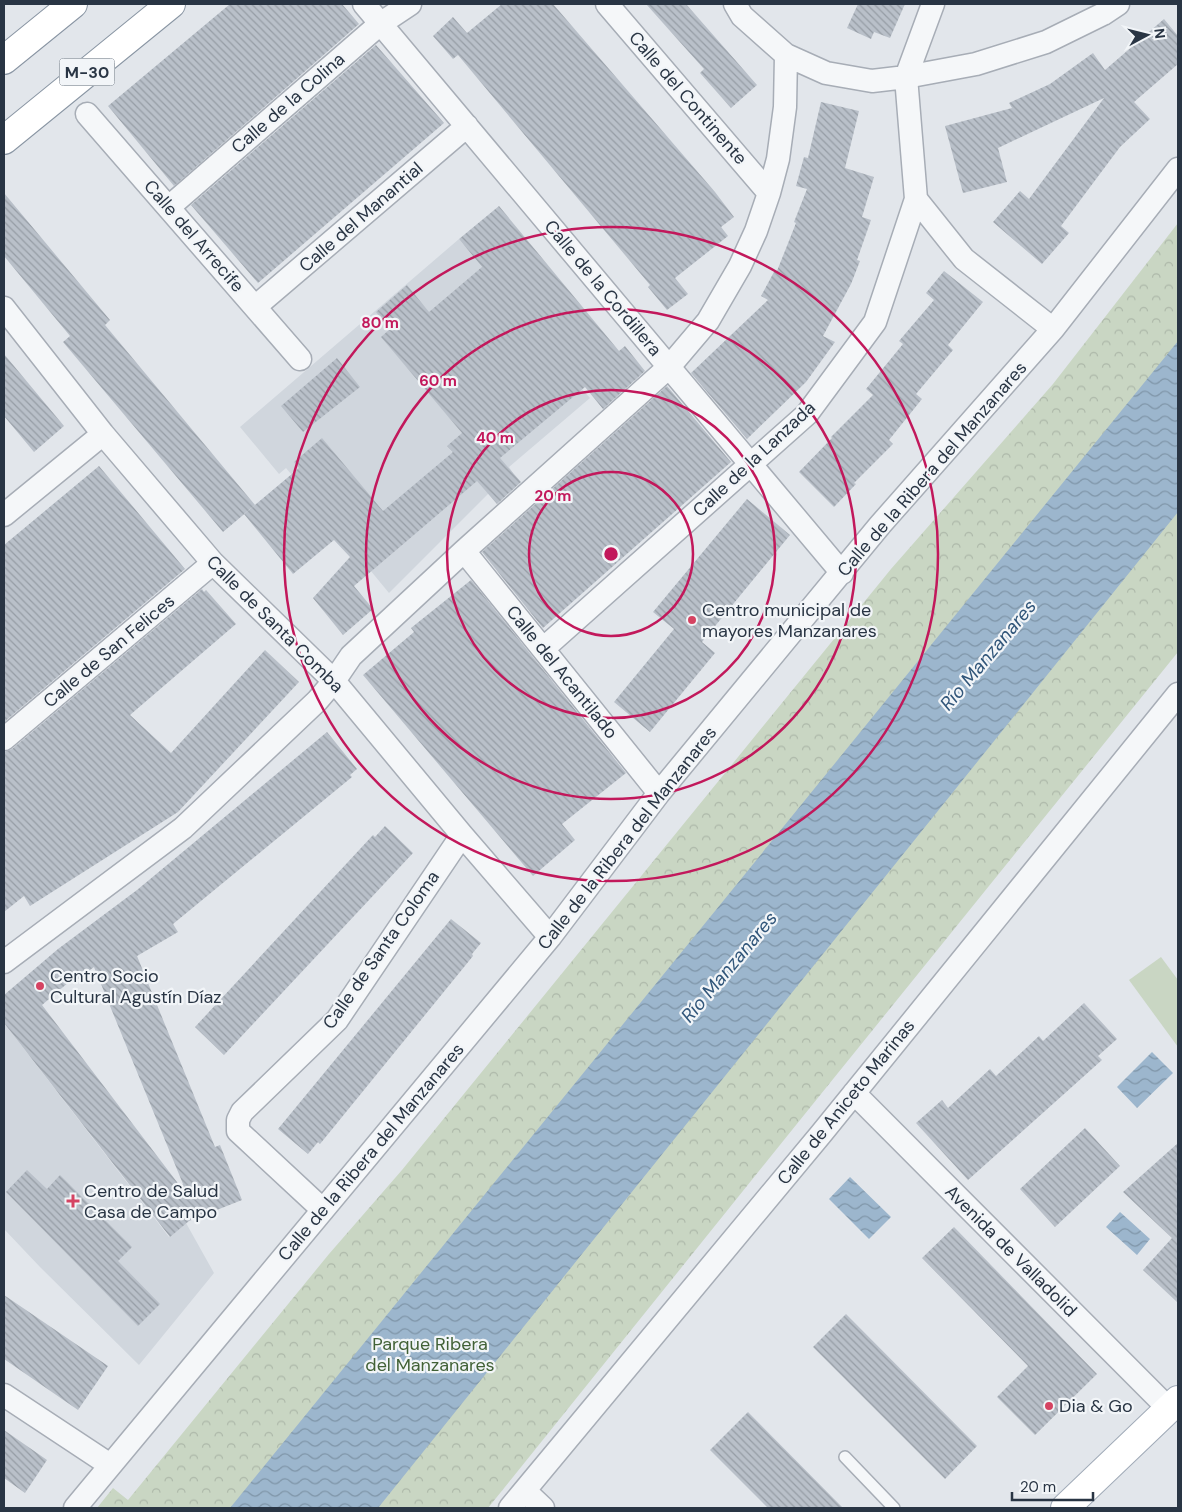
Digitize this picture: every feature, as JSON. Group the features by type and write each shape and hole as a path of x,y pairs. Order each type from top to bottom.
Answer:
{"main road":[{"path":"4,60 74,4"},
{"name":"M-30","path":"4,140 171,4"},
{"name":"Avenida de Valladolid","path":"1065,1508 1174,1404"}],"street":[{"name":"Calle de la Cordillera","path":"364,4 842,573"},
{"name":"Calle de la Colina","path":"169,207 380,24 410,4"},
{"name":"Calle del Continente","path":"606,4 769,193"},
{"path":"735,4 742,16 786,55 826,73 872,80 906,78 976,64 1046,42 1103,14 1118,4"},
{"name":"Calle de la Lanzada","path":"543,649 808,414 875,322 916,199 906,78 933,4"},
{"path":"4,962 183,828 317,701 334,681 351,656 464,551 669,367 708,320 740,266 756,231 778,158 785,107 786,55"},
{"name":"Calle del Arrecife","path":"87,114 300,359"},
{"name":"Calle del Manantial","path":"255,307 467,126"},
{"name":"Calle de la Ribera del Manzanares","path":"75,1508 550,937 659,793 880,526 1053,330 1178,169"},
{"path":"916,199 964,259 1053,330"},
{"name":"Calle de Santa Comba","path":"4,308 103,434 214,563 334,681 550,937"},
{"path":"4,515 103,434"},
{"name":"Calle del Acantilado","path":"464,551 659,793"},
{"name":"Calle de San Felices","path":"4,739 214,563"},
{"name":"Calle de Aniceto Marinas","path":"510,1508 854,1093 1178,694"},
{"name":"Calle de Santa Coloma","path":"324,1210 238,1131 238,1120 242,1112 337,1020 462,835"},
{"name":"Avenida de Valladolid","path":"854,1093 1174,1404"},
{"path":"4,1395 110,1465"},
{"path":"524,1491 543,1508"}],"lane":[{"path":"845,1457 894,1508"}],"shaded area":[{"path":"459,239 590,398 509,467 513,473 488,494 389,593 286,468 279,474 240,427"},
{"name":"Centro de Salud Casa de Campo","path":"4,1023 169,1237 186,1223 214,1273 139,1365 4,1229"}],"green space":[{"name":"Parque Ribera del Manzanares","path":"1178,223 1178,652 488,1508 97,1508 113,1488 128,1500 329,1254 402,1170 891,569 1053,384"},
{"path":"1161,957 1178,980 1178,1047 1129,980"}],"water":[{"name":"Río Manzanares","path":"1178,341 1178,512 378,1508 230,1508"},
{"path":"1152,1052 1173,1073 1137,1108 1117,1087"},
{"path":"850,1177 891,1217 869,1239 829,1199"},
{"path":"1120,1212 1150,1239 1137,1255 1106,1227"}],"building":[{"path":"230,4 342,4 359,24 174,186 108,106"},
{"path":"502,4 553,4 715,192 734,217 721,227 728,236 675,278 688,294 667,310 648,287 650,285 458,55 453,59 433,36 453,17 467,33"},
{"path":"646,4 686,4 757,85 731,108 700,73 704,69"},
{"path":"858,4 905,4 890,38 874,32 871,39 847,28"},
{"path":"1164,19 1178,36 1178,64 1134,102 1150,119 1120,147 1061,226 1069,233 1042,264 993,222 1020,191 1029,199 1104,98 998,148 1007,182 963,193 945,126 1012,108 1009,103 1050,84 1093,53 1105,70"},
{"path":"376,45 444,123 258,283 191,205"},
{"path":"821,102 859,111 845,168 874,177 862,217 871,220 857,260 860,261 851,284 823,336 835,342 806,382 747,439 691,373 768,300 761,296 775,270 777,271 807,189 796,186 804,157 808,158"},
{"path":"4,193 110,320 105,325 255,505 223,532 63,342 70,336 4,256"},
{"path":"499,206 619,351 625,346 645,371 603,409 585,387 500,458 521,482 497,504 477,481 354,586 373,609 343,635 313,598 350,557 334,540 293,574 244,514 299,468 294,462 322,438 383,511 453,452 447,446 462,433 381,337 390,329 376,312 407,285 429,312 482,267 459,239"},
{"path":"944,271 983,302 948,345 953,350 916,394 922,399 889,440 893,444 854,483 856,484 834,507 799,472 873,395 866,389 903,344 899,341 934,300 926,293"},
{"path":"4,354 64,426 34,452 4,416"},
{"path":"337,358 360,387 303,432 281,406"},
{"path":"667,386 731,462 543,628 482,552"},
{"path":"99,466 185,569 4,722 4,545"},
{"name":"Centro municipal de mayores Manzanares","path":"747,499 790,535 702,642 715,653 650,732 614,702 674,629 653,612"},
{"path":"471,580 626,773 562,824 575,840 533,876 363,675 414,632 411,628"},
{"path":"202,589 204,592 206,590 236,624 130,715 171,753 265,650 299,682 178,812 30,906 24,896 4,912 4,752 12,749"},
{"path":"327,732 357,769 350,775 352,777 173,924 178,932 137,956 215,1147 220,1145 242,1200 189,1221 170,1237 4,1023 4,995 58,949 137,890","holes":["94,967 183,1184 180,1186 42,1005 76,976 78,979"]},
{"path":"385,826 413,853 224,1055 195,1027 373,835 375,837"},
{"path":"451,919 481,943 472,954 473,956 320,1144 318,1142 308,1154 278,1129"},
{"path":"1084,1003 1117,1039 1098,1056 1102,1060 968,1180 916,1123 942,1100 948,1108 990,1069 996,1076 1039,1036 1043,1041"},
{"path":"1085,1128 1120,1166 1055,1227 1020,1189"},
{"path":"1178,1143 1178,1303 1143,1270 1172,1238 1123,1192"},
{"path":"27,1170 47,1189 60,1175 132,1247 118,1261 160,1304 138,1326 6,1192"},
{"path":"954,1227 1097,1374 1035,1435 997,1397 1028,1366 922,1258"},
{"path":"4,1295 108,1366 78,1410 4,1359"},
{"path":"846,1314 977,1446 945,1479 813,1347"},
{"path":"748,1412 843,1508 768,1508 710,1450"},
{"path":"4,1430 47,1460 25,1493 4,1478"}],"place":[{"name":"Centro municipal de mayores Manzanares","path":"692,620"},
{"name":"Centro Socio Cultural Agustín Díaz","path":"40,986"},
{"name":"Centro de Salud Casa de Campo","path":"73,1201"},
{"name":"Dia & Go","path":"1049,1406"}]}
